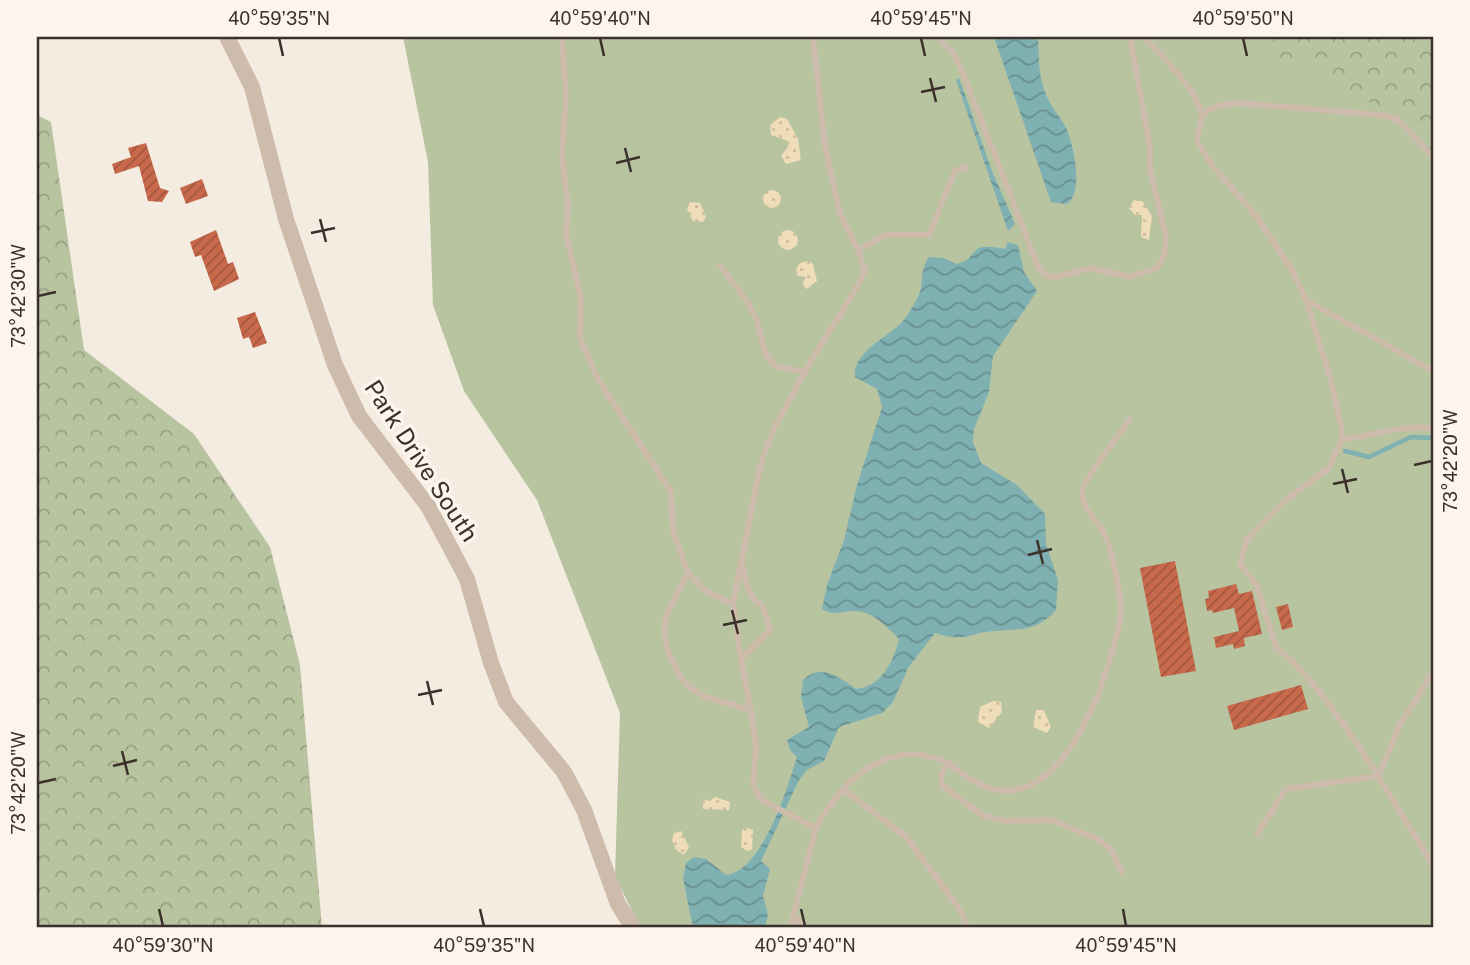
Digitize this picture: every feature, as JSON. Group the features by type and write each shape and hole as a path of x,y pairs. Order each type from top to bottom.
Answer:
{"street":[{"name":"Park Drive South","path":"227,37 253,87 286,219 335,365 359,416 428,506 448,542 467,579 491,663 506,702 564,772 584,810 618,904 633,928"}],"lane":[{"path":"562,37 566,97 562,156 568,206 566,234 581,298 580,337 596,376 671,492 673,531 688,572 703,589 733,604"},
{"path":"813,37 825,146 840,214 865,271 852,299 820,342 773,430 760,467 733,604 756,746 753,785 761,800 776,810 816,828"},
{"path":"937,37 954,54 961,68 1040,269 1047,276 1057,277 1090,268 1122,277 1157,268 1164,256 1166,237 1150,169 1150,147 1130,37"},
{"path":"1143,37 1179,74 1202,114"},
{"path":"1433,156 1397,119 1381,115 1237,103 1217,106 1202,114 1196,131 1202,150 1257,217 1292,270 1306,300 1331,380 1342,439 1329,468 1288,498 1247,539 1240,564 1256,584 1277,650 1290,655 1305,672 1378,776 1433,865"},
{"path":"858,250 887,234 929,235 956,171 966,167"},
{"path":"720,266 747,301 757,321 766,355 775,366 805,372"},
{"path":"1306,300 1433,371"},
{"path":"790,928 816,828 826,808 873,765 895,754 921,754 948,763 985,786 1007,790 1035,781 1056,765 1075,744 1103,681 1121,606 1108,544 1086,507 1082,490 1087,475 1106,456 1130,419"},
{"path":"1342,439 1380,435 1415,427 1433,429"},
{"path":"741,559 747,589 753,600 763,606 770,630 741,659"},
{"path":"688,572 664,619 667,648 680,674 691,688 704,696 751,711"},
{"path":"1378,776 1401,723 1433,672"},
{"path":"948,763 941,775 942,785 974,811 1005,821 1053,820 1071,827 1104,843 1122,873"},
{"path":"1258,834 1286,789 1378,776"},
{"path":"844,790 906,837 958,908 968,928"},
{"path":"795,916 802,928"}],"green space":[{"path":"403,37 1433,37 1433,928 640,928 615,876 620,713 537,500 464,391 433,305 428,162"},
{"path":"1272,37 1433,37 1433,153 1427,150 1420,134 1412,126 1334,80 1312,60 1292,71 1279,58"},
{"path":"37,115 51,122 84,350 194,434 270,547 300,665 322,928 37,928"}],"sand":[{"path":"780,117 787,119 798,139 801,160 786,164 781,156 788,147 788,141 771,135 770,125"},
{"path":"768,190 776,190 781,199 779,206 768,208 763,203 763,195"},
{"path":"1134,200 1142,201 1152,216 1149,240 1141,237 1142,215 1135,215 1129,208"},
{"path":"690,202 700,203 706,217 703,222 693,221 687,209"},
{"path":"788,230 795,233 798,240 795,247 788,250 781,247 778,240 781,233"},
{"path":"808,261 813,264 817,281 807,289 802,284 806,277 798,276 796,269 800,263"},
{"path":"993,701 1001,702 1002,712 989,728 978,722 980,707"},
{"path":"1036,710 1044,710 1051,727 1047,733 1033,727"},
{"path":"715,797 730,802 729,810 703,809 703,799 710,801"},
{"path":"742,830 753,830 752,849 747,851 741,847"},
{"path":"681,831 689,847 684,855 676,850 672,840 674,833"}],"water":[{"path":"994,37 1038,37 1044,90 1067,130 1075,158 1075,189 1067,204 1051,202"},
{"path":"959,78 992,171 1015,224 1008,231 956,80"},
{"path":"1007,242 1018,245 1024,272 1037,291 993,356 989,392 974,429 973,442 981,463 1017,485 1045,514 1046,544 1058,580 1056,610 1043,622 1028,628 961,637 935,633 908,668 893,702 882,713 839,727 824,761 807,770 799,780 761,861 770,869 763,896 768,914 765,928 693,928 683,878 686,863 694,857 706,859 726,875 739,870 762,844 780,807 797,757 790,750 787,740 809,727 801,697 803,680 823,672 837,676 856,689 865,687 885,672 897,647 899,639 869,614 856,611 831,613 822,609 882,407 877,389 855,377 859,360 908,314 920,292 923,268 929,257 943,258 957,264 965,261 979,248 1006,249"}],"building":[{"path":"146,143 160,188 169,191 162,202 148,201 139,166 115,174 112,164 131,157 128,148"},
{"path":"202,179 208,196 186,204 180,188"},
{"path":"216,230 228,264 233,262 239,279 214,291 201,255 195,257 190,242"},
{"path":"255,312 267,343 253,348 249,337 243,339 237,318"},
{"path":"1175,561 1196,671 1161,677 1140,568"},
{"path":"1236,584 1239,594 1252,591 1262,634 1244,638 1245,646 1234,649 1233,644 1216,648 1214,637 1239,631 1234,608 1213,613 1212,610 1207,611 1205,599 1209,598 1208,591"},
{"path":"1288,604 1293,627 1282,630 1276,607"},
{"path":"1301,685 1308,709 1234,730 1227,706"}],"waterway":[{"path":"1345,451 1369,457 1411,437 1433,438"}]}
